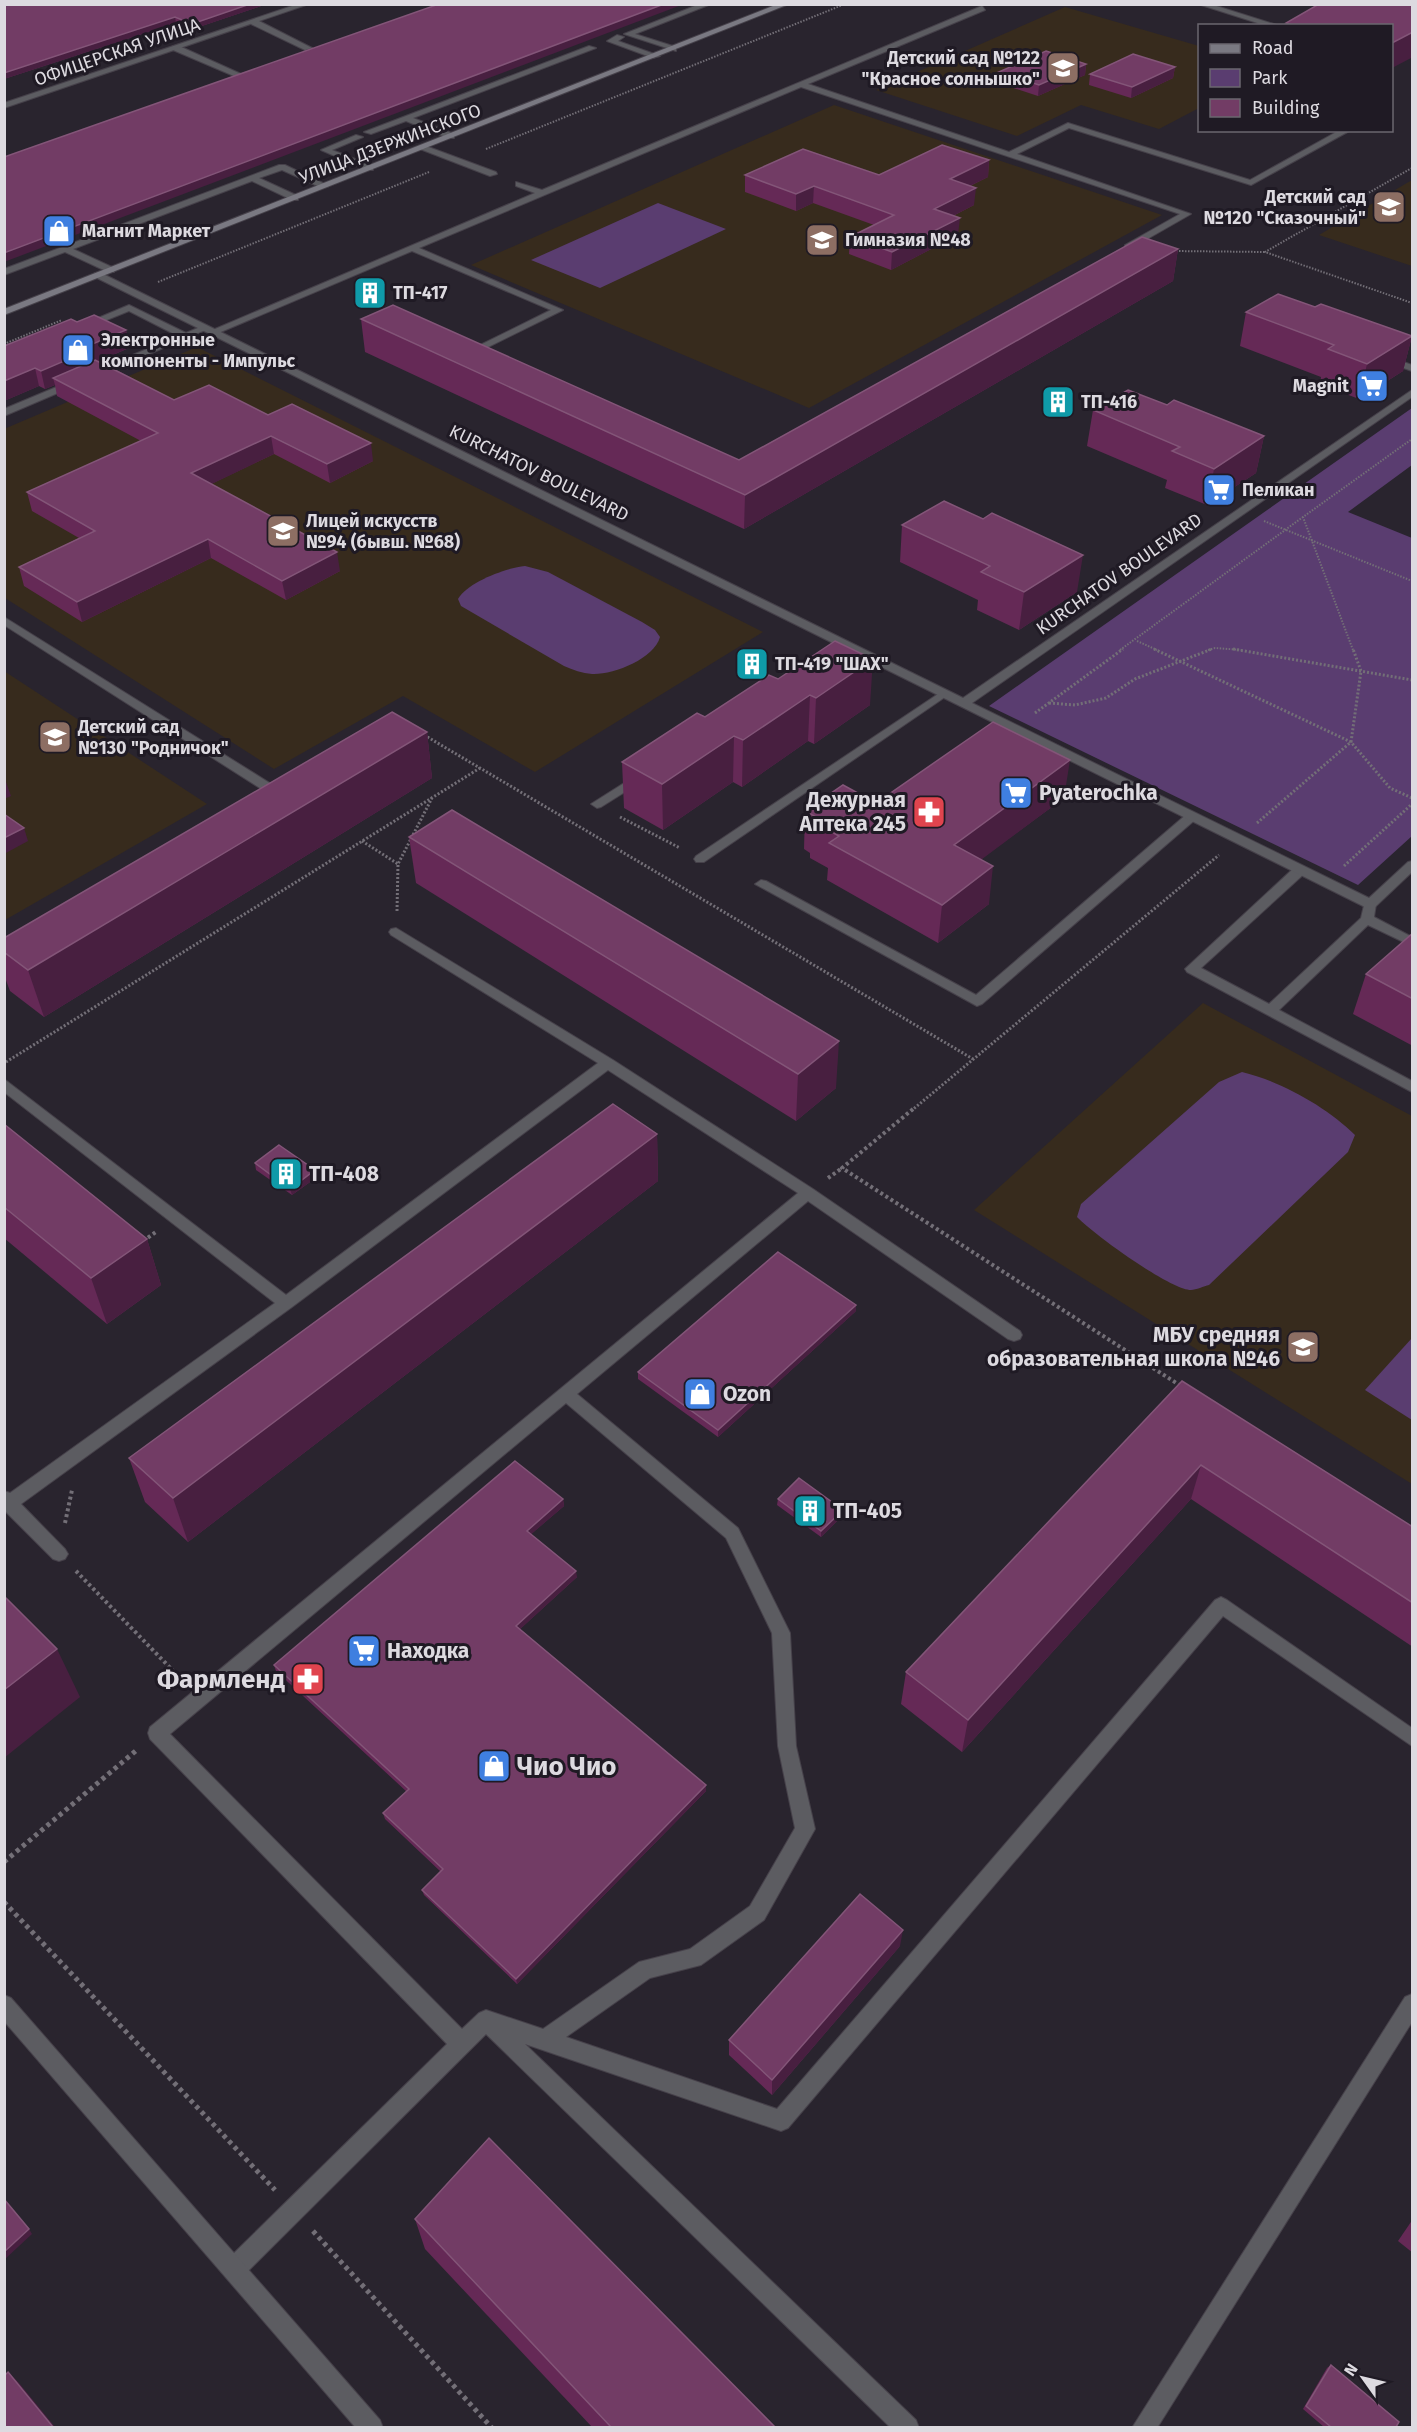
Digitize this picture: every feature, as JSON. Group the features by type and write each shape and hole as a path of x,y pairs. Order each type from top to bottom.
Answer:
{"main road":[{"name":"УЛИЦА ДЗЕРЖИНСКОГО","path":"4,312 786,4"}],"street":[{"name":"ОФИЦЕРСКАЯ УЛИЦА","path":"4,106 306,4"},
{"path":"673,49 628,34 708,4"},
{"path":"4,413 185,336 209,330 411,248 982,8 971,4"},
{"path":"1201,4 1270,24"},
{"path":"254,22 308,48"},
{"path":"620,37 608,42 656,56"},
{"path":"177,48 237,74"},
{"path":"368,132 592,48"},
{"path":"800,84 1187,214 1122,251"},
{"path":"406,118 451,136"},
{"path":"1009,155 1068,125 1251,183 1343,132"},
{"path":"359,136 325,150 370,168"},
{"path":"423,147 493,174"},
{"path":"4,272 282,167 325,186"},
{"path":"252,178 295,198"},
{"path":"519,184 542,193"},
{"path":"411,248 558,310 469,353 479,357"},
{"path":"66,249 111,270"},
{"name":"KURCHATOV BOULEVARD","path":"98,275 840,648 944,693 964,703 994,724 1014,728 1370,904"},
{"path":"73,331 129,308 185,336"},
{"path":"1381,357 1413,368"},
{"name":"KURCHATOV BOULEVARD","path":"964,703 1413,393"},
{"path":"4,620 272,790 251,802"},
{"path":"700,859 944,693"},
{"path":"597,804 647,772"},
{"path":"761,884 977,1000 1191,816"},
{"path":"1271,1010 1367,919 1370,904 1413,865"},
{"path":"1300,870 1192,969 1413,1087"},
{"path":"1367,919 1413,942"},
{"path":"396,932 608,1064 808,1193 1014,1335"},
{"path":"59,1554 7,1501 286,1303 608,1064"},
{"path":"4,1084 286,1303"},
{"path":"462,2044 157,1733 808,1193"},
{"path":"545,2040 646,1969 694,1958 757,1913 805,1829 787,1746 781,1633 732,1533 565,1393"},
{"path":"486,2020 781,2121 1221,1605 1413,1738"},
{"path":"1143,2427 1413,2004"},
{"path":"4,2005 372,2427"},
{"path":"234,2269 486,2020"},
{"path":"486,2020 908,2427"}],"path":[{"path":"132,292 845,4"},
{"path":"1265,252 1413,168"},
{"path":"1169,251 1265,252 1413,303"},
{"path":"4,344 68,318"},
{"path":"1014,728 1413,439"},
{"path":"1241,512 1413,581"},
{"path":"1182,1387 842,1168 1238,839 1351,742 1361,671 1303,517"},
{"path":"1136,641 1351,742 1390,788 1413,798"},
{"path":"1049,703 1075,705 1107,698 1135,680 1215,648 1233,649 1413,680"},
{"path":"418,732 973,1059"},
{"path":"4,1063 480,768"},
{"path":"396,932 399,864 433,798"},
{"path":"597,804 700,859"},
{"path":"1326,882 1413,804"},
{"path":"362,841 399,864"},
{"path":"141,1242 177,1218"},
{"path":"79,1452 59,1554 199,1698"},
{"path":"4,1862 157,1733"},
{"path":"4,1902 294,2211 492,2427"}],"shaded area":[{"name":"Детский сад №122 \"Красное солнышко\"","path":"1065,7 1198,46 1198,109 1159,129 1081,105 1017,136 876,90"},
{"name":"Гимназия №48","path":"834,105 1162,215 809,408 471,265"},
{"name":"Детский сад №120 \"Сказочный\"","path":"1412,180 1412,266 1319,235"},
{"name":"Лицей искусств №94 (бывш. №68)","path":"197,347 763,632 535,772 403,696 274,769 5,598 4,429"},
{"name":"Детский сад №130 \"Родничок\"","path":"4,671 207,804 5,920 4,920"},
{"name":"МБУ средняя образовательная школа №46","path":"1203,1003 1412,1116 1412,1484 974,1210"}],"green space":[{"path":"658,203 726,229 600,288 531,260"},
{"path":"1412,408 1412,465 1348,512 1412,538 1412,836 1358,885 989,706"},
{"path":"525,566 548,572 642,622 655,630 660,637 656,645 641,659 621,669 601,674 585,673 564,666 461,606 458,599 470,587 498,573"},
{"path":"1242,1072 1272,1082 1302,1096 1331,1115 1355,1135 1348,1152 1209,1285 1193,1290 1181,1288 1132,1260 1077,1217 1081,1204 1219,1082"},
{"path":"1412,1338 1412,1420 1365,1390"}],"building":[{"path":"4,4 250,4 192,24 175,17 4,73"},
{"path":"439,4 664,4 4,253 4,157"},
{"path":"1319,4 1413,4 1413,32 1393,42 1393,24 1286,23"},
{"path":"1046,51 1086,64 1039,85 999,72"},
{"path":"1133,54 1175,67 1132,87 1090,74"},
{"path":"942,145 989,160 950,179 976,188 934,209 960,218 892,252 850,237 894,215 814,186 796,194 745,175 803,149 879,175"},
{"path":"1142,237 1178,249 745,495 361,319 393,305 739,460"},
{"path":"1278,294 1315,307 1321,304 1412,336 1367,364 1328,349 1334,345 1246,312"},
{"path":"94,315 126,330 78,350 83,353 41,371 35,368 4,381 4,346 71,319 77,322"},
{"path":"95,360 174,400 209,385 268,415 292,404 371,443 327,464 271,436 191,473 337,552 282,581 208,539 77,602 19,567 95,531 27,492 158,433 53,378"},
{"path":"1128,390 1167,405 1174,400 1264,436 1214,469 1172,451 1180,447 1093,410"},
{"path":"944,501 983,519 992,513 1083,555 1024,592 981,572 990,566 902,525"},
{"path":"835,641 873,659 816,698 810,695 743,740 734,736 662,784 622,762 697,713 705,717 769,675 778,679"},
{"path":"392,712 427,732 28,970 4,952 4,938"},
{"path":"993,722 1070,760 954,845 993,866 942,905 829,843 839,836 812,821 816,817 805,811 843,785 876,803"},
{"path":"452,810 839,1041 798,1074 409,837"},
{"path":"4,814 24,828 4,838"},
{"path":"1413,933 1413,999 1366,974"},
{"path":"613,1104 657,1134 173,1498 129,1458"},
{"path":"4,1124 147,1239 91,1278 4,1207"},
{"name":"ТП-408","path":"279,1145 315,1170 290,1189 255,1163"},
{"path":"778,1252 856,1305 718,1430 638,1372"},
{"path":"1182,1381 1413,1527 1413,1603 1201,1465 968,1720 906,1672"},
{"path":"515,1461 563,1499 527,1531 576,1571 516,1626 706,1785 516,1979 422,1890 443,1869 383,1813 409,1789 274,1665"},
{"name":"ТП-405","path":"799,1478 843,1510 821,1531 778,1499"},
{"path":"4,1596 57,1649 4,1690"},
{"path":"860,1894 903,1930 772,2080 729,2040"},
{"path":"489,2138 775,2427 611,2427 415,2219"},
{"path":"4,2199 29,2229 4,2252"},
{"path":"1331,2365 1399,2422 1396,2427 1331,2427 1306,2406"},
{"path":"8,2372 53,2427 4,2427 4,2376"}],"place":[{"name":"Детский сад №122 \"Красное солнышко\"","path":"1063,68"},
{"name":"Детский сад №120 \"Сказочный\"","path":"1389,207"},
{"name":"Магнит Маркет","path":"59,231"},
{"name":"Гимназия №48","path":"822,240"},
{"name":"ТП-417","path":"370,293"},
{"name":"Электронные компоненты - Импульс","path":"78,350"},
{"name":"Magnit","path":"1372,386"},
{"name":"ТП-416","path":"1058,402"},
{"name":"Пеликан","path":"1219,490"},
{"name":"Лицей искусств №94 (бывш. №68)","path":"283,531"},
{"name":"ТП-419 \"ШАХ\"","path":"752,664"},
{"name":"Детский сад №130 \"Родничок\"","path":"55,737"},
{"name":"Pyaterochka","path":"1016,793"},
{"name":"Дежурная Аптека 245","path":"929,812"},
{"name":"ТП-408","path":"286,1174"},
{"name":"МБУ средняя образовательная школа №46","path":"1303,1347"},
{"name":"Ozon","path":"700,1394"},
{"name":"ТП-405","path":"810,1511"},
{"name":"Находка","path":"364,1651"},
{"name":"Фармленд","path":"308,1679"},
{"name":"Чио Чио","path":"494,1766"}]}
